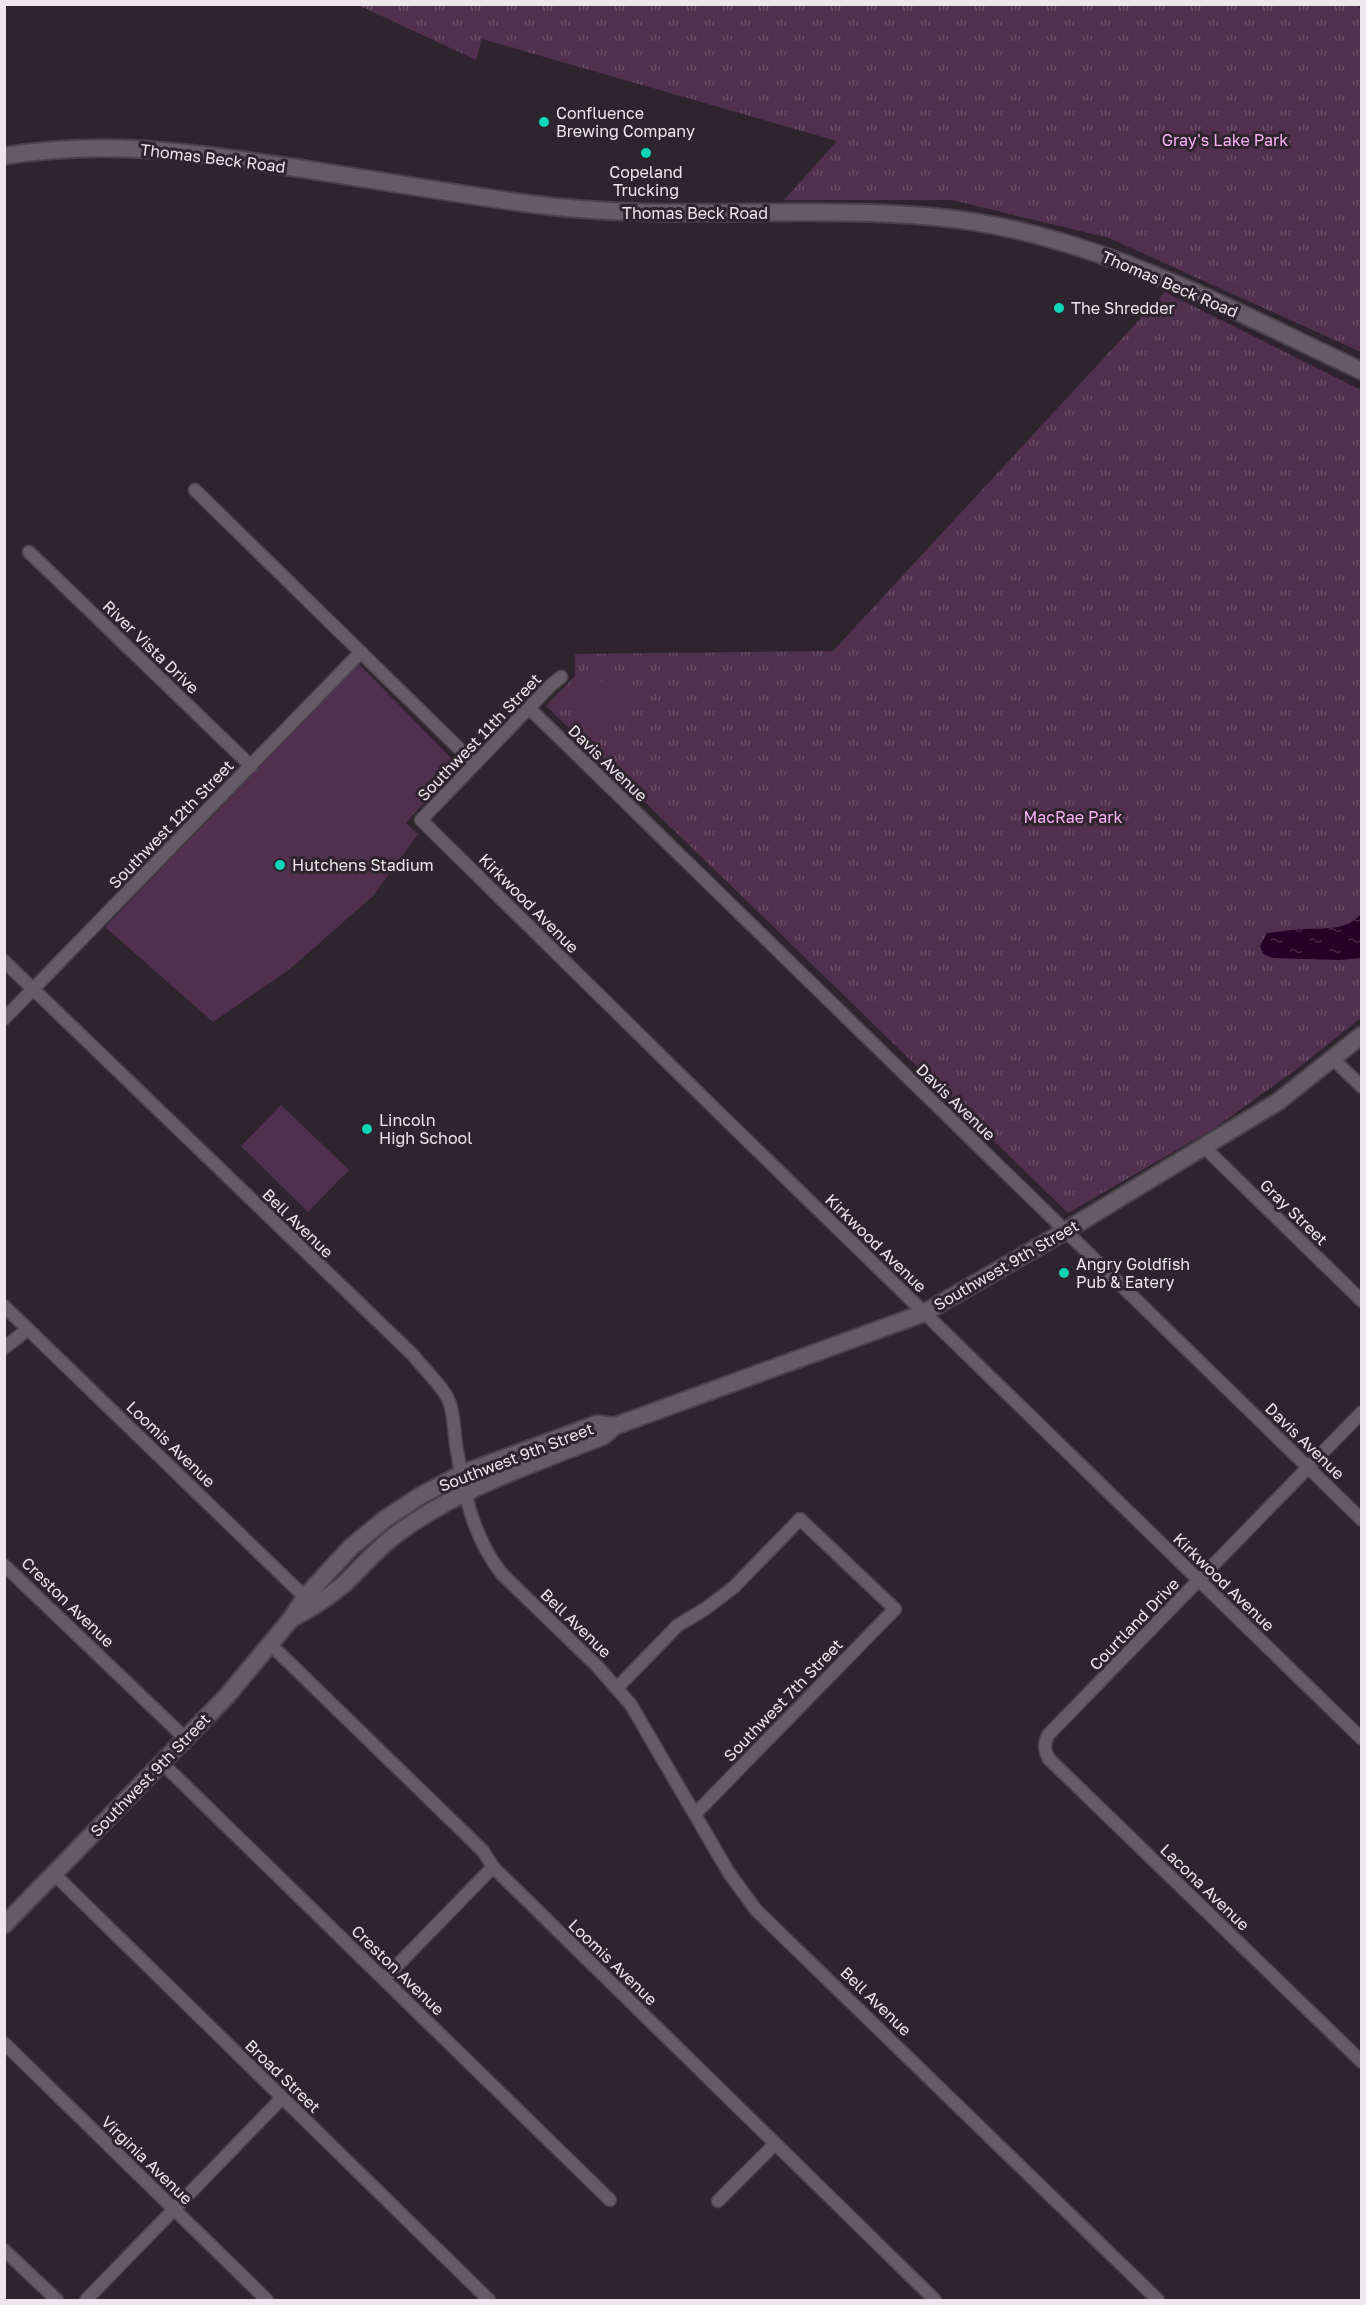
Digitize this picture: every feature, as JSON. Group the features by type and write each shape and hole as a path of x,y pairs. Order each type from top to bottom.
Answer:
{"main road":[{"name":"Thomas Beck Road","path":"4,156 81,148 146,148 210,155 505,201 617,213 865,214 938,218 1010,228 1081,247 1165,278 1362,371"},
{"name":"Southwest 9th Street","path":"309,1602 343,1584 370,1556 399,1532 431,1510 465,1492 603,1436 615,1426 924,1313 1065,1231 1279,1101 1362,1035"},
{"name":"Southwest 9th Street","path":"4,1925 226,1697 309,1602 351,1547 385,1519 420,1496 461,1474 597,1424 615,1426"}],"street":[{"path":"195,490 475,764"},
{"name":"River Vista Drive","path":"29,552 251,766"},
{"name":"Southwest 12th Street","path":"4,1019 361,652"},
{"name":"Southwest 11th Street","path":"421,820 561,677"},
{"name":"Davis Avenue","path":"529,708 1362,1520"},
{"name":"Kirkwood Avenue","path":"421,820 1362,1739"},
{"name":"Bell Avenue","path":"4,961 413,1356 448,1399 465,1492 477,1533 493,1563 617,1688 644,1727 729,1873 756,1910 805,1955 1158,2301"},
{"path":"1333,1059 1362,1087"},
{"name":"Gray Street","path":"1203,1147 1362,1301"},
{"name":"Loomis Avenue","path":"4,1306 309,1602"},
{"path":"4,1348 28,1329"},
{"name":"Courtland Drive","path":"1054,1730 1362,1412"},
{"name":"Southwest 7th Street","path":"617,1688 677,1626 734,1587 801,1519 895,1609 694,1814"},
{"name":"Creston Avenue","path":"4,1565 186,1739"},
{"name":"Loomis Avenue","path":"270,1644 483,1851 493,1867 935,2301"},
{"name":"Lacona Avenue","path":"1054,1730 1045,1742 1045,1752 1049,1759 1362,2062"},
{"name":"Creston Avenue","path":"162,1763 610,2200"},
{"path":"384,1979 493,1867"},
{"name":"Broad Street","path":"54,1874 489,2301"},
{"name":"Virginia Avenue","path":"4,2043 267,2301"},
{"path":"86,2301 282,2098"},
{"path":"718,2201 775,2144"},
{"path":"4,2250 57,2301"}],"green space":[{"name":"Gray's Lake Park","path":"358,5 1357,5 1362,12 1361,352 1109,238 952,200 784,200 837,141 482,39 476,60"},
{"name":"MacRae Park","path":"1165,292 1361,390 1361,1018 1297,1069 1213,1129 1068,1213 546,706 575,676 575,654 833,651"},
{"name":"Hutchens Stadium","path":"359,664 458,765 406,823 418,834 373,896 290,969 213,1022 105,927"},
{"path":"622,677 631,723 576,733 568,687"},
{"path":"281,1105 349,1170 308,1212 241,1146"}],"water":[{"path":"1361,914 1361,958 1339,960 1273,958 1263,954 1260,946 1267,933 1295,929 1335,928 1349,923"}],"place":[{"name":"Confluence Brewing Company","path":"544,122"},
{"name":"Copeland Trucking","path":"646,153"},
{"name":"The Shredder","path":"1059,308"},
{"name":"Hutchens Stadium","path":"280,865"},
{"name":"Lincoln High School","path":"367,1129"},
{"name":"Angry Goldfish Pub & Eatery","path":"1064,1273"}]}
